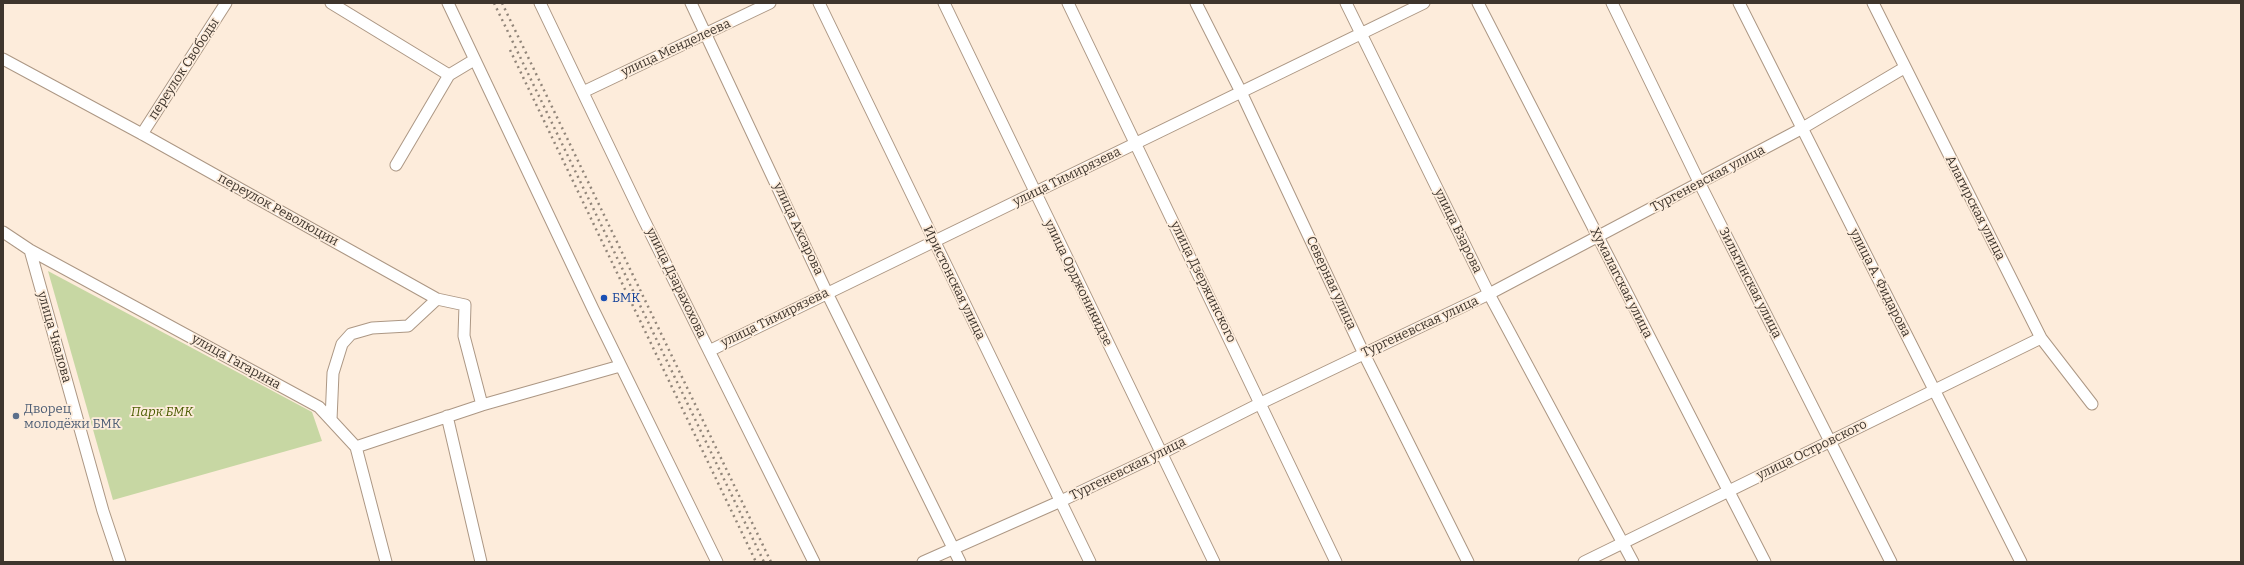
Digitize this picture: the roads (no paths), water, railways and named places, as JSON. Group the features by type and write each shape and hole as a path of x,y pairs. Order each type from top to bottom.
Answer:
{"street":[{"name":"переулок Свободы","path":"142,134 226,3"},
{"path":"330,3 449,75"},
{"path":"448,3 620,366 717,562"},
{"name":"улица Дзарахохова","path":"540,3 709,351 814,562"},
{"name":"улица Ахсарова","path":"691,3 828,293 960,562"},
{"name":"улица Менделеева","path":"583,92 770,3"},
{"name":"Иристонская улица","path":"819,3 933,242 1090,562"},
{"name":"улица Орджоникидзе","path":"944,3 1214,562"},
{"name":"улица Дзержинского","path":"1068,3 1336,562"},
{"name":"Северная улица","path":"1196,3 1241,92 1364,354 1468,562"},
{"name":"улица Бзарова","path":"1346,3 1489,294 1632,562"},
{"name":"улица Тимирязева","path":"709,351 1424,3"},
{"name":"Хумалагская улица","path":"1478,3 1597,238 1765,562"},
{"name":"Зильгинская улица","path":"1612,3 1700,184 1891,562"},
{"name":"улица А. Фидарова","path":"1739,3 1801,129 1935,390 2021,562"},
{"name":"Алагирская улица","path":"1873,3 1904,68 2041,338 2092,404"},
{"name":"переулок Революции","path":"3,60 142,134 437,298 465,305 464,336 482,405"},
{"path":"396,165 449,75 474,60"},
{"name":"Тургеневская улица","path":"923,562 1061,501 1489,294 1700,184 1801,129 1904,68"},
{"name":"улица Гагарина","path":"3,232 30,250 319,407 356,447 386,562"},
{"name":"улица Чкалова","path":"30,250 101,504 120,562"},
{"path":"331,420 333,373 342,344 351,334 372,328 408,326 437,298"},
{"name":"улица Островского","path":"1584,562 2041,338"},
{"path":"356,447 482,405 620,366"},
{"path":"447,416 481,562"}],"railway":[{"path":"494,3 764,562"},
{"path":"502,3 771,562"},
{"path":"510,50 756,562"}],"place":[{"name":"БМК","path":"604,298"},
{"name":"Дворец молодёжи БМК","path":"16,416"}],"park label":[{"name":"Парк БМК","path":"162,412"}]}
